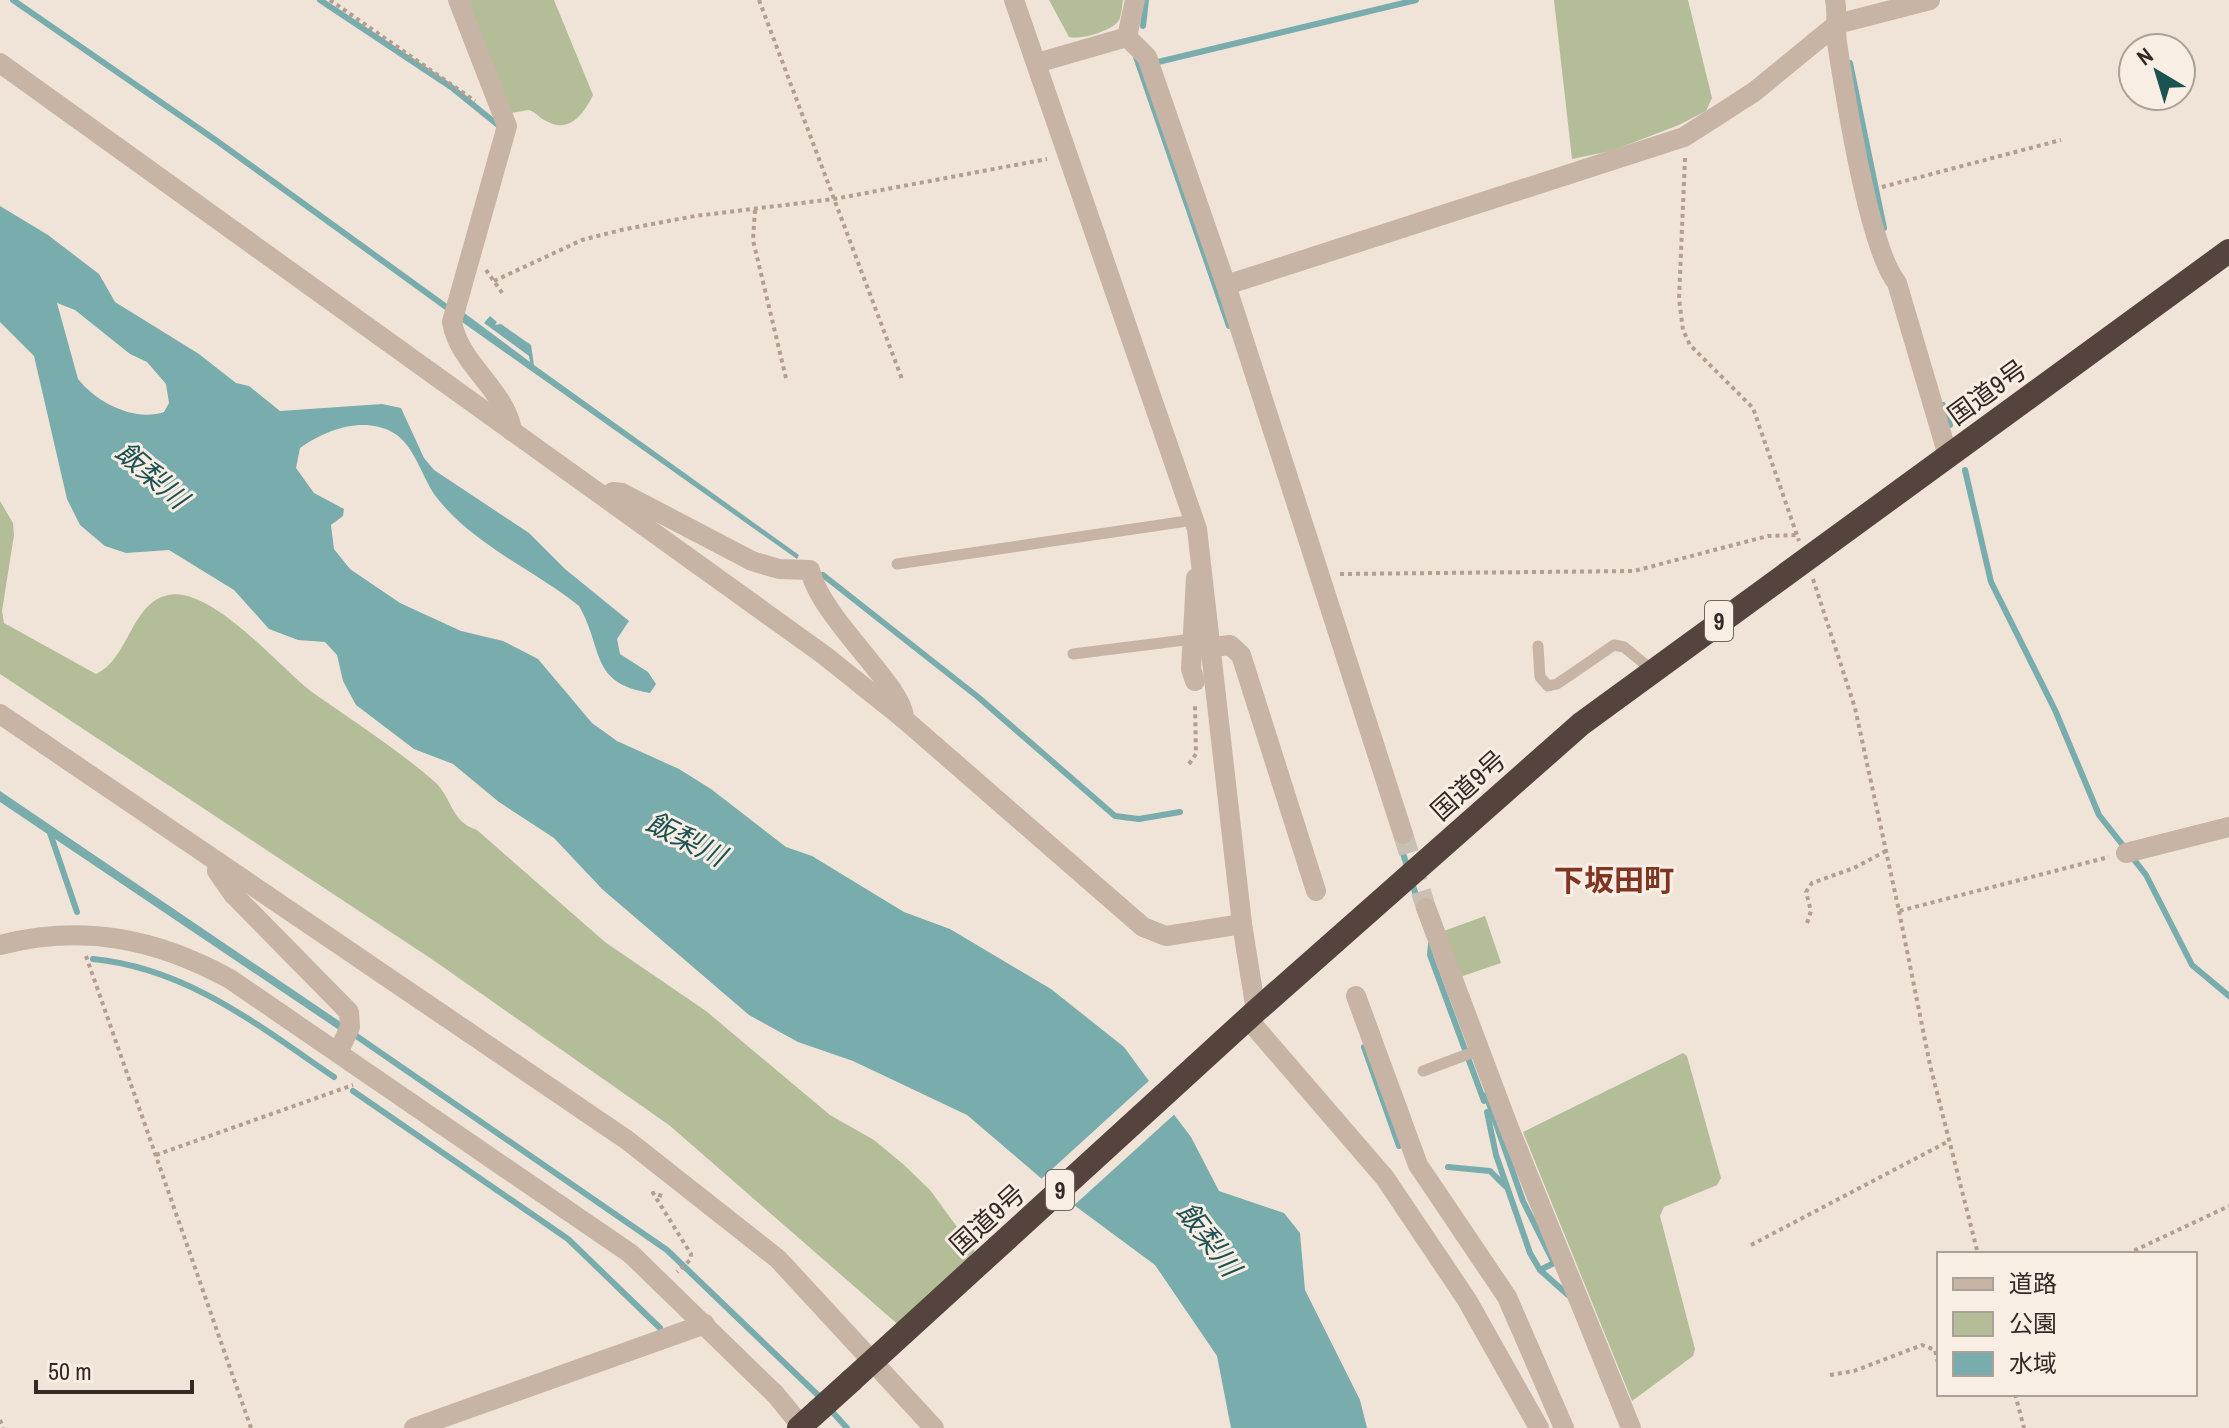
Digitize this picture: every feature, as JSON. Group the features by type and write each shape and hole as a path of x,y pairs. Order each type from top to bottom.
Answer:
{"highway":[{"name":"国道9号","path":"801,1428 1248,1019 1526,771 1801,546 1948,456 2229,251"}],"street":[{"path":"458,0 505,116 507,134 452,322 464,350 508,414 512,431"},
{"path":"1014,0 1194,520 1213,647 1242,924 1248,1019 1385,1178 1467,1300 1539,1428"},
{"path":"1127,37 1135,0"},
{"path":"1835,0 1836,39 1866,191 1886,270 1897,283 1948,456"},
{"path":"1226,285 1684,137 1754,92 1837,24 1930,0"},
{"path":"1037,63 1127,37"},
{"path":"1127,37 1147,57 1226,285 1403,834"},
{"path":"0,63 824,655 904,719 1143,927 1166,936 1242,924"},
{"path":"605,497 613,492 622,493 766,566 814,564 825,605 900,698 904,719"},
{"path":"1195,681 1191,669 1193,600 1200,549"},
{"path":"1213,647 1230,645 1241,655 1316,891"},
{"path":"0,714 639,1148 778,1259 877,1357 934,1428"},
{"path":"2129,852 2229,827"},
{"path":"218,862 217,871 233,894 349,1012 350,1027 338,1053"},
{"path":"1426,908 1473,1052 1631,1428"},
{"path":"0,945 47,935 101,934 176,952 230,979 631,1254 776,1395 801,1428"},
{"path":"1356,996 1418,1165 1507,1297 1564,1428"},
{"path":"414,1428 705,1324"}],"lane":[{"path":"897,564 1194,520"},
{"path":"1073,654 1193,639"},
{"path":"1538,646 1540,677 1548,686 1557,684 1614,645 1624,647 1652,670"},
{"path":"1423,1071 1473,1052"}],"path":[{"path":"330,0 476,101 505,116"},
{"path":"759,0 902,379"},
{"path":"1684,137 1679,299 1683,330 1690,345 1753,408 1855,708 1949,1141 1977,1252"},
{"path":"1866,191 2061,140"},
{"path":"494,281 582,240 695,216 834,199 1067,156"},
{"path":"755,210 753,240 786,378"},
{"path":"481,263 503,294"},
{"path":"1320,576 1634,571 1768,536 1801,546"},
{"path":"1189,764 1196,754 1195,681"},
{"path":"1807,923 1811,911 1806,892 1812,883 1854,868 1886,851"},
{"path":"1899,911 2129,852"},
{"path":"88,961 251,1428"},
{"path":"156,1155 348,1088 368,1073"},
{"path":"1751,1245 1949,1141"},
{"path":"673,1203 653,1193 691,1254 690,1260 677,1271"},
{"path":"2131,1252 2229,1206"},
{"path":"1830,1375 1854,1371 1922,1345 1935,1350 1937,1358"},
{"path":"2016,1396 2024,1428"},
{"path":"0,1420 3,1428"}],"green space":[{"path":"468,0 554,0 593,95 575,120 562,125 546,121 529,110 511,113"},
{"path":"1049,0 1123,0 1116,24 1096,34 1074,38 1069,37"},
{"path":"1554,0 1688,0 1712,98 1706,111 1679,125 1611,151 1572,159"},
{"path":"0,501 13,523 14,535 2,611 4,623 96,674 116,656 138,620 156,600 168,595 185,596 224,615 312,692 435,782 462,821 477,830 605,942 706,1011 830,1115 874,1140 903,1164 930,1190 979,1257 902,1328 669,1125 433,960 0,674"},
{"path":"1485,916 1501,963 1457,978 1441,932"},
{"path":"1683,1053 1687,1056 1721,1178 1717,1185 1664,1207 1660,1216 1695,1349 1693,1356 1632,1401 1523,1132"}],"water":[{"name":"飯梨川","path":"0,206 48,235 99,274 115,302 199,354 236,383 249,386 280,411 382,404 401,408 424,458 434,470 529,533 565,569 629,621 617,639 620,654 648,672 656,684 650,693 630,688 607,672 579,606 468,530 437,498 407,445 381,427 344,427 300,448 296,468 314,493 344,509 343,516 331,525 334,549 350,569 400,603 461,631 503,641 538,659 592,723 617,741 679,769 711,789 786,847 812,856 904,912 950,929 1051,989 1124,1047 1160,1096 1056,1191 967,1115 853,1061 798,1042 749,1015 602,889 554,838 499,802 453,764 414,749 356,705 343,681 337,655 325,642 298,640 269,629 234,590 169,550 126,553 105,546 80,525 67,499 34,356 0,322","holes":["57,303 75,310 130,354 147,362 166,384 169,403 164,412 141,414 117,408 95,396 78,379"]},
{"path":"463,312 530,362 529,356 484,323 490,316 497,322 495,325 501,324 531,345 534,365 799,555 797,559 462,322"},
{"path":"0,791 345,1025 342,1032 0,802"},
{"name":"飯梨川","path":"1163,1100 1191,1137 1219,1191 1284,1213 1300,1233 1305,1290 1360,1400 1367,1428 1231,1428 1217,1356 1155,1265 1059,1194"}],"pier":[{"path":"1152,1078 1177,1112 1071,1208 1039,1181"}],"waterway":[{"path":"13,0 217,141 449,309"},
{"path":"320,0 451,87 498,125"},
{"path":"1143,26 1146,0"},
{"path":"1158,62 1416,0"},
{"path":"1136,57 1229,326"},
{"path":"1850,63 1884,228"},
{"path":"1943,405 1950,425"},
{"path":"1965,470 1991,582 2055,710 2099,815 2125,848"},
{"path":"823,575 978,697 1115,816 1139,819 1180,812"},
{"path":"50,833 77,912"},
{"path":"1398,838 1408,869"},
{"path":"2132,857 2146,875 2192,965 2229,996"},
{"path":"1411,880 1420,907"},
{"path":"1431,944 1430,955 1484,1101"},
{"path":"93,959 160,974 191,987 250,1020 334,1077"},
{"path":"352,1033 667,1250 821,1398"},
{"path":"1364,1047 1399,1146"},
{"path":"353,1091 568,1239 660,1328"},
{"path":"1486,1095 1523,1201 1554,1263 1540,1270"},
{"path":"1487,1112 1496,1155 1530,1253 1540,1270 1568,1295"},
{"path":"1448,1167 1490,1171 1505,1186"},
{"path":"828,1407 847,1428"}],"tunnel":[{"path":"1403,834 1426,908"}],"district":[{"name":"下坂田町","path":"1614,880"}]}
